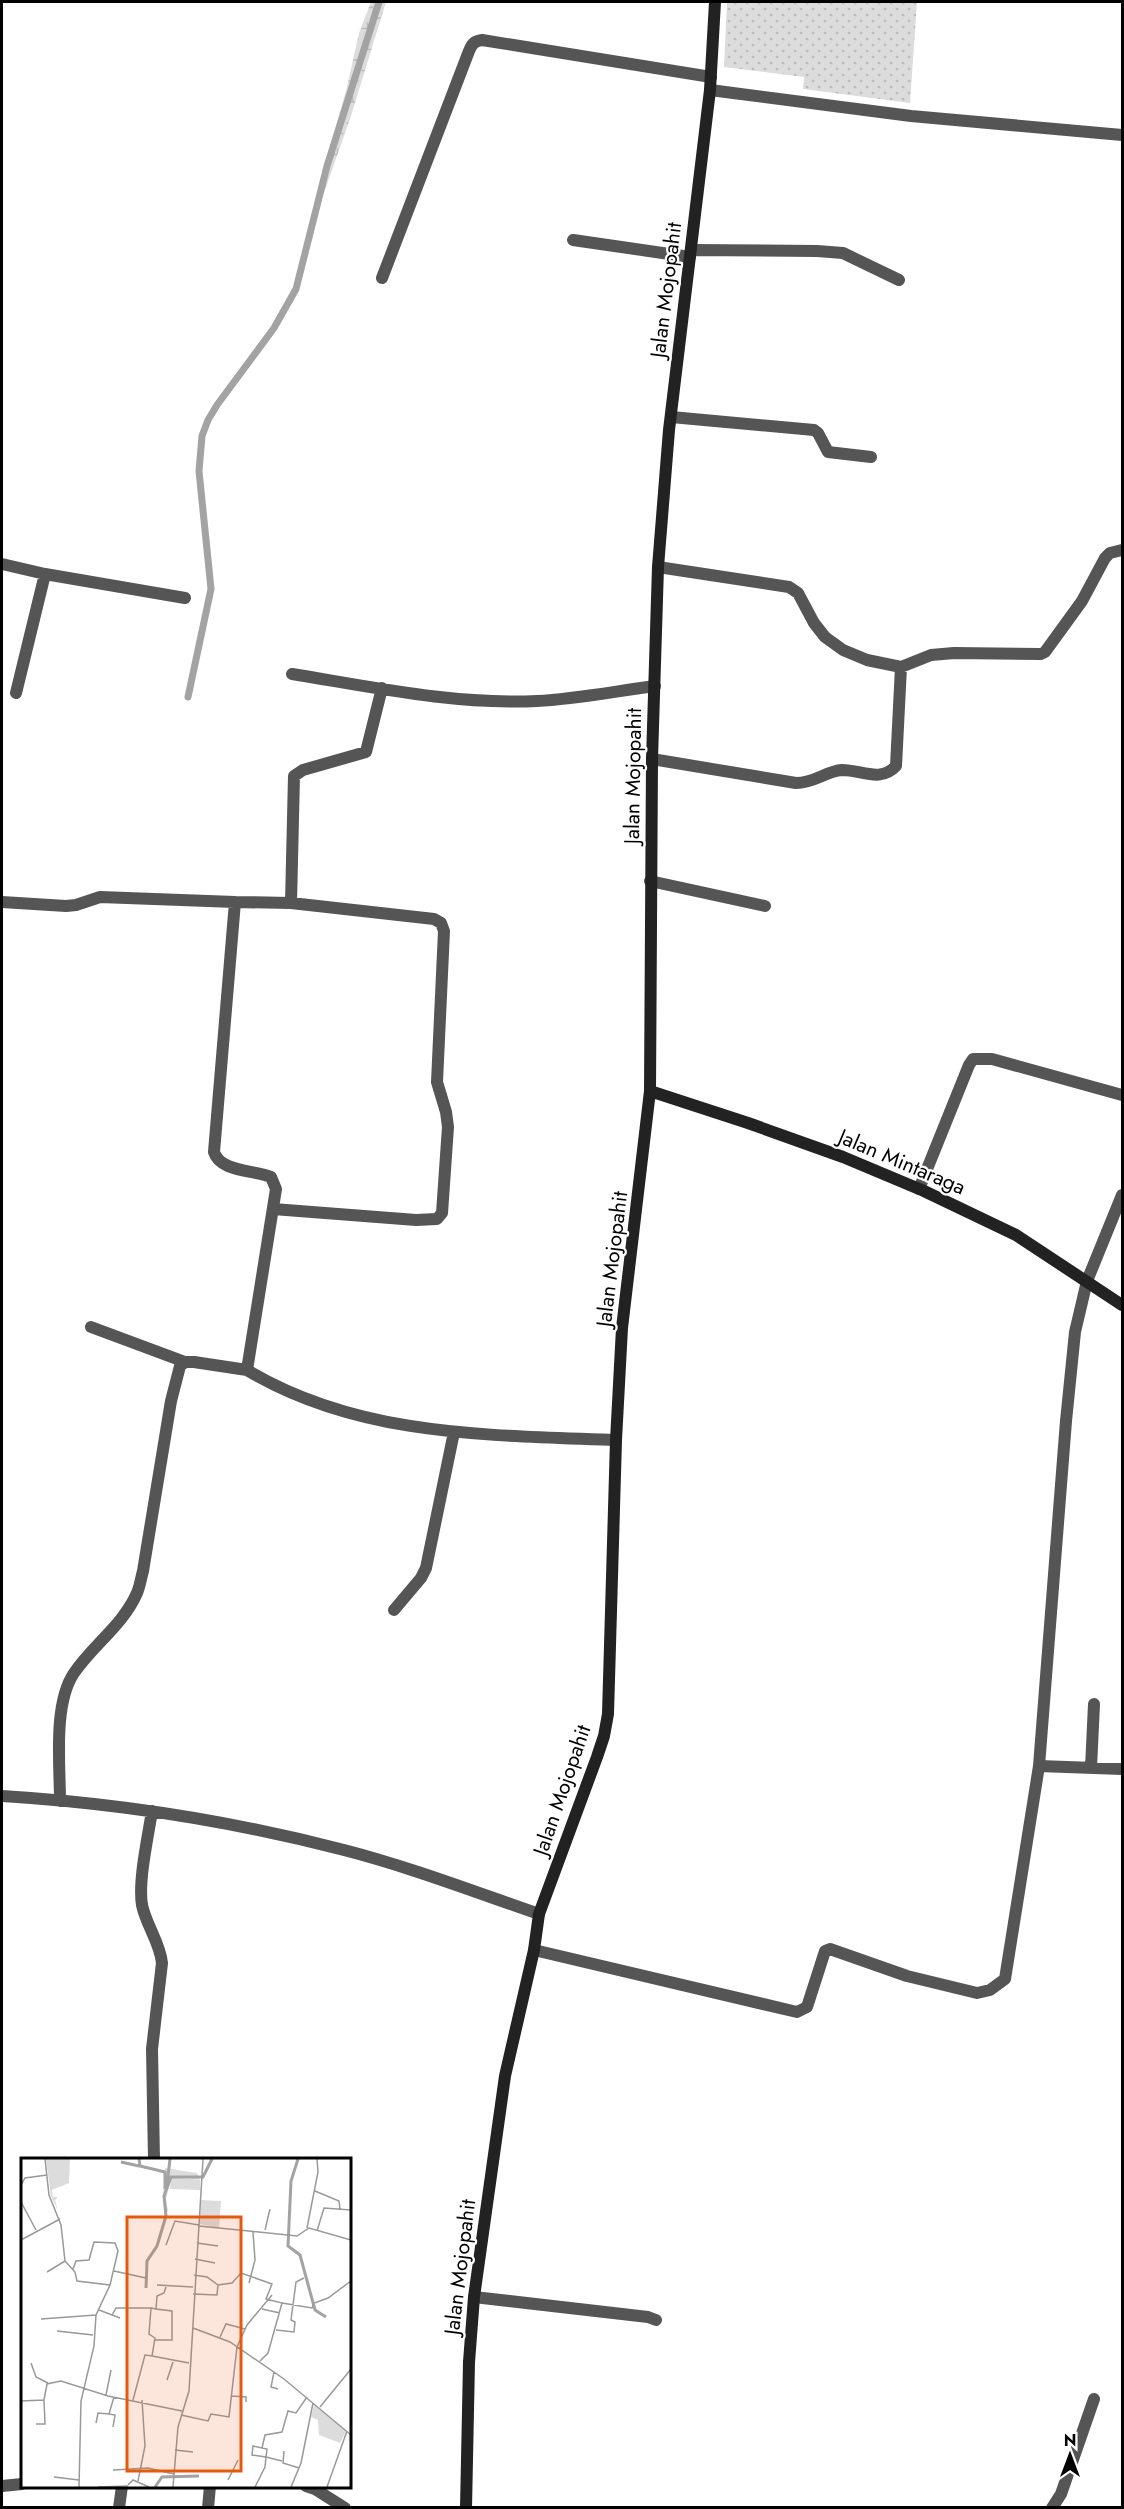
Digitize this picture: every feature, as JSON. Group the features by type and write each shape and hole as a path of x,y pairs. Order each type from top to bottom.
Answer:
{"street":[{"name":"Jalan Mojopahit","path":"466,2508 469,2362 474,2297 505,2076 534,1950 539,1914 604,1737 609,1692 616,1440 622,1328 650,1091 650,881 658,567 671,417 710,84 715,2"},
{"path":"382,278 471,44 476,41 482,40 710,84 911,116 1122,135"},
{"path":"573,240 690,254 817,251 843,254 899,280"},
{"path":"671,417 814,430 818,433 827,452 871,457"},
{"path":"658,567 789,587 798,593 825,638 843,650 867,660 901,667 931,655 1041,654 1082,601 1105,558 1110,553 1122,550"},
{"path":"2,564 45,574 185,598"},
{"path":"16,693 45,574"},
{"path":"652,759 796,783 808,783 842,770 879,775 889,773 896,766 901,667"},
{"path":"292,674 455,698 537,701 654,686"},
{"path":"291,903 294,776 303,770 366,752 382,688"},
{"path":"650,881 765,906"},
{"path":"2,902 66,906 100,897 291,903 434,919 441,923 444,931 437,1082 448,1127 443,1208 439,1217 424,1220 273,1209"},
{"path":"235,902 214,1152 216,1158 226,1165 271,1177 276,1189 247,1370"},
{"path":"919,1189 973,1059 992,1059 1122,1095"},
{"name":"Jalan Mintaraga","path":"650,1091 832,1153 919,1189 1016,1235 1122,1305"},
{"path":"534,1950 797,2012 807,2007 820,1961 825,1951 830,1949 908,1976 977,1993 990,1990 1005,1979 1039,1766 1072,1356 1078,1316 1087,1281 1122,1195"},
{"path":"91,1327 185,1362 247,1370 297,1396 352,1416 406,1427 454,1432 616,1440"},
{"path":"60,1801 60,1725 64,1699 73,1675 116,1625 137,1593 143,1571 176,1376 180,1366 185,1362"},
{"path":"394,1610 421,1578 426,1568 454,1432"},
{"path":"1090,1767 1095,1704"},
{"path":"1039,1766 1122,1769"},
{"path":"2,1797 152,1811 255,1830 345,1850 412,1870 539,1914"},
{"path":"152,1811 141,1889 142,1906 161,1952 162,1963 152,2049 154,2158"},
{"path":"474,2297 648,2317 656,2320"},
{"path":"1052,2508 1061,2494 1095,2399"},
{"path":"2,2486 21,2484"},
{"path":"118,2508 122,2488"},
{"path":"208,2508 210,2488"},
{"path":"310,2488 345,2508"}],"green space":[{"path":"371,2 386,2 350,119 307,241 318,189 347,87 359,33"},
{"path":"727,2 917,2 910,103 803,89 804,77 724,67"}],"waterway":[{"path":"188,697 211,589 199,471 202,436 217,405 274,328 296,289 327,166 379,2"}]}
